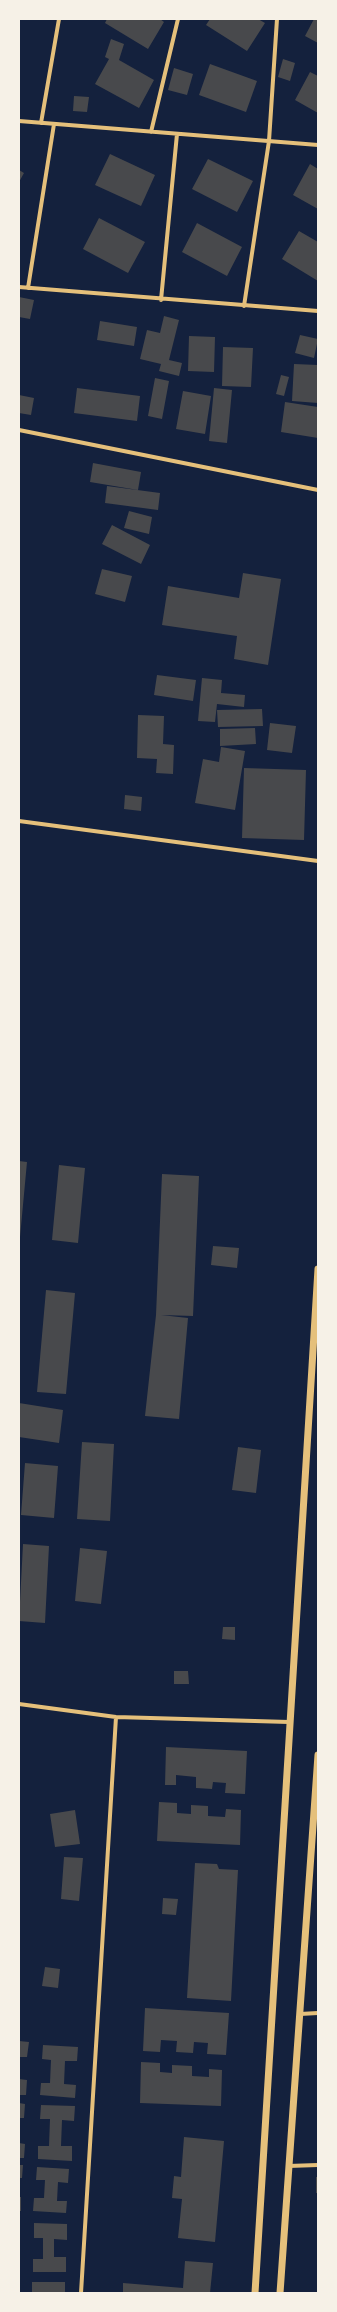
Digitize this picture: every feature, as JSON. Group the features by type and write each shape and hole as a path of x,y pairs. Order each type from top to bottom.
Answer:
{"street":[{"path":"41,123 59,19"},
{"path":"151,132 178,19"},
{"path":"244,306 269,141 277,19"},
{"path":"19,121 318,145"},
{"path":"28,288 54,124"},
{"path":"161,300 177,134"},
{"path":"19,287 161,300 318,311"},
{"path":"19,430 318,490"},
{"path":"19,821 318,861"},
{"path":"255,2293 318,1269"},
{"path":"19,1704 116,1717 289,1722"},
{"path":"82,2293 116,1717"},
{"path":"280,2293 318,1754"},
{"path":"300,2014 318,2013"},
{"path":"288,2166 318,2165"}],"building":[{"path":"107,19 160,19 164,22 148,49 105,23"},
{"path":"210,19 258,19 265,23 247,51 206,25"},
{"path":"314,19 318,19 318,43 305,36"},
{"path":"111,39 124,44 119,60 154,80 139,108 95,84 109,59 105,57"},
{"path":"283,59 295,63 290,81 278,77"},
{"path":"210,64 257,81 246,112 199,95"},
{"path":"174,68 193,74 187,95 168,90"},
{"path":"310,72 318,76 318,113 295,100"},
{"path":"74,96 89,97 87,112 73,111"},
{"path":"110,154 155,175 141,206 95,185"},
{"path":"208,159 253,181 237,212 192,189"},
{"path":"310,164 318,169 318,209 293,195"},
{"path":"19,170 24,173 19,182"},
{"path":"99,218 145,242 128,273 83,249"},
{"path":"197,223 242,247 227,276 182,252"},
{"path":"299,231 318,242 318,281 282,259"},
{"path":"19,297 34,300 30,319 19,317"},
{"path":"164,316 179,320 169,360 182,363 179,376 159,371 161,364 140,359 147,330 160,333"},
{"path":"100,321 137,327 134,346 97,340"},
{"path":"300,335 318,339 314,358 295,353"},
{"path":"189,336 215,337 214,372 188,371"},
{"path":"223,347 253,348 251,387 222,386"},
{"path":"294,364 318,365 318,403 292,401"},
{"path":"281,375 289,377 284,396 276,394"},
{"path":"155,378 169,381 162,419 148,416"},
{"path":"77,388 140,396 137,421 74,413"},
{"path":"214,388 232,390 227,443 209,441"},
{"path":"183,391 211,396 205,434 176,429"},
{"path":"19,395 34,398 31,415 19,413"},
{"path":"285,402 318,407 318,438 281,432"},
{"path":"93,463 141,472 138,490 90,482"},
{"path":"107,486 160,493 158,510 105,503"},
{"path":"129,511 152,517 149,534 124,528"},
{"path":"112,525 150,545 141,564 102,544"},
{"path":"102,569 132,576 125,602 95,594"},
{"path":"243,573 281,579 268,665 234,659 237,636 162,625 168,586 239,598"},
{"path":"157,675 196,680 193,701 154,695"},
{"path":"202,678 222,680 221,693 245,695 244,707 217,704 215,722 198,721"},
{"path":"262,709 263,726 218,727 217,710"},
{"path":"138,715 164,716 163,744 174,745 173,774 156,773 157,759 137,758"},
{"path":"270,723 296,726 292,753 267,750"},
{"path":"255,728 256,744 220,746 220,729"},
{"path":"221,747 245,751 235,810 195,803 203,759 219,762"},
{"path":"244,768 306,770 304,840 242,838"},
{"path":"125,795 142,797 141,811 124,809"},
{"path":"19,1161 27,1162 20,1237 19,1237"},
{"path":"59,1165 85,1168 78,1243 52,1240"},
{"path":"162,1174 199,1176 193,1316 161,1315 188,1318 179,1419 145,1416 156,1315"},
{"path":"213,1246 239,1248 237,1268 211,1265"},
{"path":"46,1290 75,1293 66,1394 37,1392"},
{"path":"19,1403 63,1410 59,1443 19,1437"},
{"path":"82,1442 114,1444 110,1521 77,1519"},
{"path":"238,1447 261,1450 256,1493 232,1490"},
{"path":"25,1463 58,1466 54,1518 21,1515"},
{"path":"23,1544 49,1546 45,1623 19,1621"},
{"path":"80,1548 107,1551 101,1604 75,1601"},
{"path":"223,1627 235,1627 235,1640 222,1639"},
{"path":"174,1671 188,1671 189,1684 174,1684"},
{"path":"166,1747 247,1751 245,1794 225,1793 226,1783 213,1782 212,1789 196,1788 196,1777 176,1775 176,1785 165,1785"},
{"path":"159,1802 177,1803 177,1813 191,1814 191,1805 208,1806 208,1816 225,1817 226,1809 241,1810 240,1845 157,1841"},
{"path":"75,1810 80,1844 55,1847 50,1814"},
{"path":"64,1857 83,1858 79,1901 61,1899"},
{"path":"195,1863 217,1864 219,1869 238,1870 231,2001 187,1998"},
{"path":"163,1898 178,1899 176,1915 162,1914"},
{"path":"45,1967 60,1969 58,1988 42,1986"},
{"path":"145,2008 229,2013 226,2055 207,2054 208,2043 194,2042 193,2053 176,2052 177,2041 161,2040 160,2052 143,2051"},
{"path":"19,2041 29,2042 27,2057 19,2057"},
{"path":"43,2045 78,2047 77,2061 65,2061 64,2084 76,2085 75,2098 40,2095 41,2083 50,2083 51,2060 42,2059"},
{"path":"141,2062 160,2063 160,2072 172,2073 172,2065 192,2066 192,2076 209,2077 209,2069 222,2070 221,2106 140,2103"},
{"path":"19,2079 27,2080 26,2095 19,2095"},
{"path":"19,2103 25,2104 24,2118 19,2118"},
{"path":"41,2105 75,2106 74,2121 62,2120 61,2146 72,2146 72,2161 38,2159 38,2146 49,2146 50,2119 40,2119"},
{"path":"184,2137 224,2141 215,2242 178,2238 182,2199 172,2198 174,2176 181,2177"},
{"path":"19,2143 25,2144 24,2158 19,2158"},
{"path":"19,2165 23,2165 22,2178 19,2178"},
{"path":"37,2167 69,2169 68,2183 58,2182 57,2201 67,2201 66,2213 33,2211 34,2198 44,2198 45,2180 36,2180"},
{"path":"316,2177 318,2177 318,2193 316,2193"},
{"path":"19,2197 21,2197 21,2211 19,2211"},
{"path":"34,2223 67,2224 67,2240 54,2239 54,2257 66,2257 66,2272 33,2272 33,2259 43,2259 43,2238 34,2238"},
{"path":"185,2261 213,2263 210,2293 123,2293 123,2283 183,2288"},
{"path":"32,2282 65,2282 65,2293 32,2293"}]}
